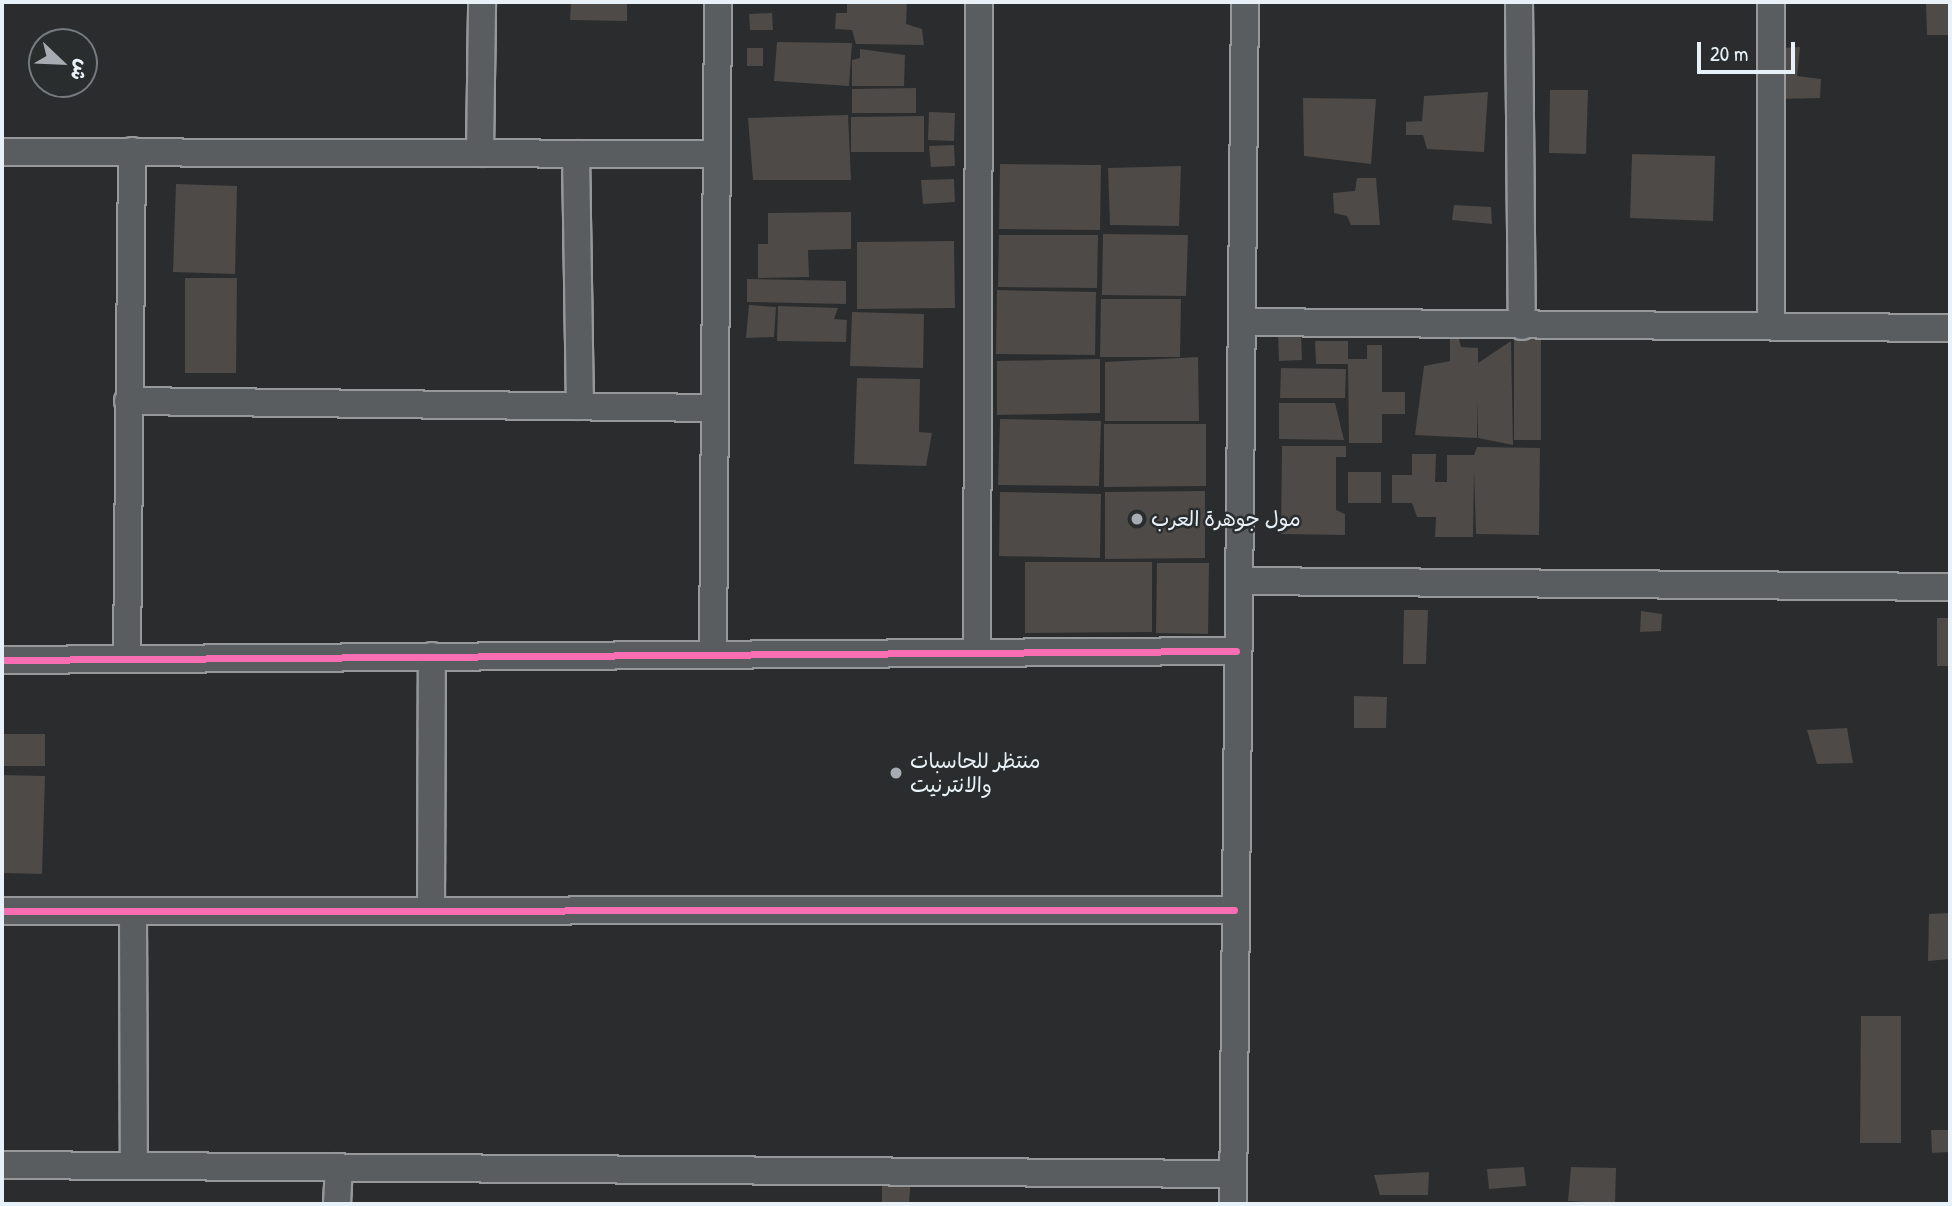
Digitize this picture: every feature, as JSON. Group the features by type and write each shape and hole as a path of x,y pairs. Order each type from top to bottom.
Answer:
{"street":[{"path":"480,153 482,2"},
{"path":"713,654 718,2"},
{"path":"978,653 979,2"},
{"path":"1233,1204 1236,651 1240,581 1244,322 1245,2"},
{"path":"1519,2 1522,326"},
{"path":"1771,2 1771,326"},
{"path":"127,659 132,151"},
{"path":"2,152 717,154"},
{"path":"576,154 580,406"},
{"path":"1244,322 1950,328"},
{"path":"128,401 715,408"},
{"path":"1240,581 1950,587"},
{"path":"2,660 1236,651"},
{"path":"431,911 432,656"},
{"path":"2,911 1234,910"},
{"path":"133,911 134,1166"},
{"path":"2,1164 1233,1174"},
{"path":"337,1204 339,1167"}],"building":[{"path":"571,2 627,2 627,21 570,20"},
{"path":"847,2 907,2 906,24 922,29 924,45 856,44 852,30 835,29 836,13 847,13"},
{"path":"1926,2 1950,2 1950,35 1927,35"},
{"path":"772,13 773,30 750,30 749,14"},
{"path":"777,42 852,43 849,86 774,81"},
{"path":"1800,47 1797,76 1821,79 1820,98 1781,99 1780,48"},
{"path":"747,48 763,48 763,66 747,66"},
{"path":"860,49 905,55 904,86 852,86 852,60 860,58"},
{"path":"916,88 916,113 852,113 852,89"},
{"path":"1550,90 1588,90 1586,154 1549,153"},
{"path":"1488,92 1484,152 1427,149 1423,135 1406,135 1406,122 1422,121 1424,96"},
{"path":"1303,98 1376,99 1371,164 1304,156"},
{"path":"929,112 955,113 954,141 928,140"},
{"path":"848,115 851,180 753,180 748,118"},
{"path":"924,116 924,152 851,152 851,117"},
{"path":"954,145 955,166 931,167 929,146"},
{"path":"1632,154 1715,156 1713,221 1630,218"},
{"path":"1000,164 1101,165 1100,230 999,229"},
{"path":"1181,166 1179,226 1110,225 1108,168"},
{"path":"1357,178 1376,178 1380,225 1351,225 1347,216 1334,213 1333,193 1355,191"},
{"path":"954,179 955,202 923,204 921,180"},
{"path":"176,184 237,186 235,274 173,272"},
{"path":"1454,205 1491,207 1492,224 1452,220"},
{"path":"851,212 851,249 808,250 809,277 758,278 758,244 768,244 768,213"},
{"path":"1103,234 1188,235 1186,296 1102,295"},
{"path":"999,235 1098,235 1097,288 998,287"},
{"path":"954,241 955,308 857,309 857,242"},
{"path":"185,278 237,278 236,373 185,373"},
{"path":"747,279 846,281 846,304 747,302"},
{"path":"997,290 1096,292 1095,355 996,354"},
{"path":"1101,299 1181,299 1180,357 1100,357"},
{"path":"749,305 776,307 774,337 746,338"},
{"path":"778,306 838,308 834,319 847,320 846,342 777,341"},
{"path":"852,312 924,314 923,368 850,366"},
{"path":"1301,331 1302,360 1279,361 1278,332"},
{"path":"1514,338 1541,338 1541,440 1514,440"},
{"path":"1450,339 1459,339 1461,347 1478,348 1478,363 1511,341 1513,445 1478,438 1478,400 1477,438 1415,435 1424,366 1450,361"},
{"path":"1315,341 1348,341 1348,359 1367,359 1367,345 1382,345 1382,392 1405,392 1405,414 1382,414 1382,443 1349,443 1348,364 1316,364"},
{"path":"1198,357 1199,421 1105,421 1105,362"},
{"path":"1100,359 1100,413 997,415 997,361"},
{"path":"1281,368 1346,369 1345,398 1280,398"},
{"path":"857,378 920,379 919,432 932,433 926,466 854,464"},
{"path":"1279,403 1335,403 1344,440 1279,439"},
{"path":"1000,419 1101,421 1099,486 998,485"},
{"path":"1104,424 1206,424 1206,486 1104,487"},
{"path":"1282,446 1346,446 1346,457 1336,457 1336,510 1345,514 1345,535 1281,534"},
{"path":"1477,447 1540,448 1539,535 1476,534 1474,471 1473,537 1435,537 1436,517 1417,517 1412,503 1392,503 1392,475 1412,475 1412,454 1436,454 1435,482 1447,482 1447,455 1474,455"},
{"path":"1348,472 1381,472 1381,503 1348,503"},
{"path":"1205,491 1205,558 1105,559 1105,492"},
{"path":"1000,492 1101,494 1100,558 999,556"},
{"path":"1025,562 1152,562 1152,632 1025,633"},
{"path":"1157,563 1209,563 1208,634 1156,633"},
{"path":"1404,610 1428,610 1426,664 1403,664"},
{"path":"1641,611 1662,614 1661,631 1640,632"},
{"path":"1937,618 1950,618 1950,666 1937,666"},
{"path":"1354,696 1387,697 1386,728 1354,728"},
{"path":"1847,728 1853,763 1817,764 1807,730"},
{"path":"2,734 45,734 45,766 2,766"},
{"path":"2,775 45,776 42,874 2,873"},
{"path":"1950,913 1950,959 1928,961 1929,914"},
{"path":"1861,1016 1901,1016 1901,1143 1860,1143"},
{"path":"1931,1130 1950,1130 1950,1152 1932,1153"},
{"path":"1524,1167 1526,1186 1489,1189 1487,1169"},
{"path":"1571,1167 1616,1168 1615,1204 1568,1201"},
{"path":"1429,1172 1428,1195 1380,1195 1374,1175"},
{"path":"911,1176 909,1204 882,1204 882,1181"}],"cycle path":[{"path":"2,660 1236,651"},
{"path":"2,911 1234,910"}],"place":[{"name":"مول جوهرة العرب","path":"1137,519"},
{"name":"منتظر للحاسبات والانترنيت","path":"896,773"}]}
